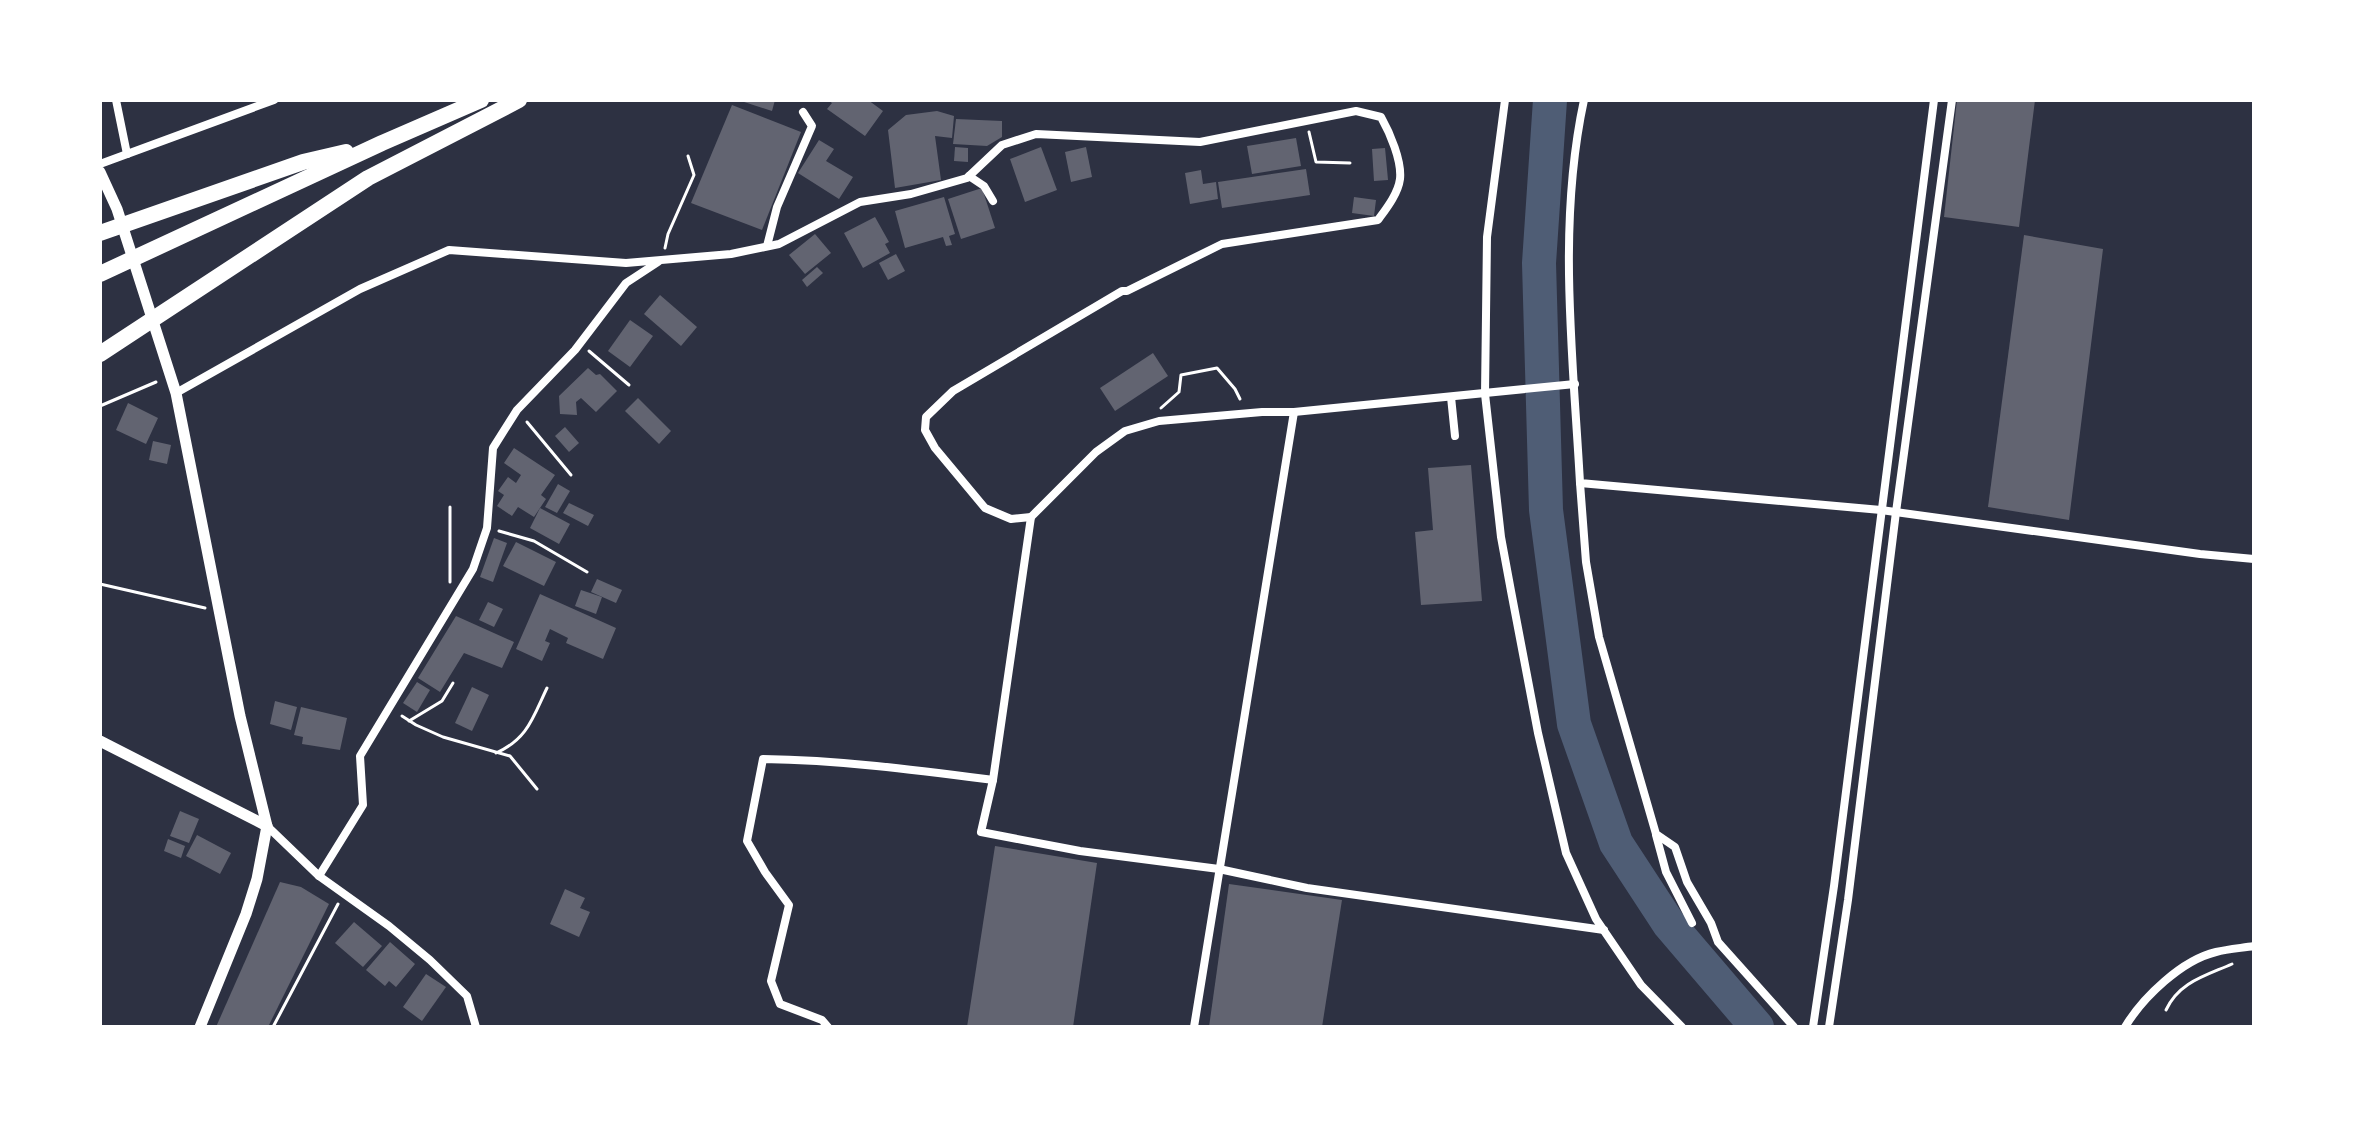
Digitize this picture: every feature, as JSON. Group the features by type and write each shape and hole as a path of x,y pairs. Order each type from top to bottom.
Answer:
{"highway":[{"path":"100,274 481,100"},
{"path":"100,354 368,178 519,100"},
{"path":"100,233 303,162 382,143"}],"street":[{"path":"116,100 127,154"},
{"path":"100,164 274,100"},
{"path":"1505,100 1487,237 1485,394 1501,537 1538,733 1566,853 1596,919 1641,985 1682,1027"},
{"path":"1584,100 1571,194 1569,282 1571,384 1586,562 1599,637 1666,872 1692,923"},
{"path":"1813,1027 1834,886 1934,100"},
{"path":"1829,1027 1952,100"},
{"path":"176,393 360,289 449,250 626,263 731,254 779,244 860,202 911,194 969,176 1002,145 1036,134 1200,142 1356,111 1381,117 1393,138 1400,179 1378,220 1222,244 1109,298 953,391 926,417 925,430 935,448 985,508 1011,519 1031,517"},
{"path":"767,246 777,207 812,126 803,112"},
{"path":"100,172 117,209 176,393 240,716 267,826 257,879 246,914 200,1027"},
{"path":"969,176 984,186 993,201"},
{"path":"319,876 363,805 360,756 473,569 487,528 493,448 517,410 580,343 626,283 663,260"},
{"path":"1571,384 1294,412 1159,421 1125,431 1096,452 1031,517 993,780 981,832 1080,851 1219,869 1307,888 1604,930"},
{"path":"1451,397 1455,436"},
{"path":"1194,1027 1294,412"},
{"path":"1580,483 1881,510 2254,559"},
{"path":"100,741 267,826 319,876 389,926 449,978 467,996 476,1027"},
{"path":"828,1027 822,1020 780,1004 771,981 789,905 747,841 763,759 802,759 901,768 993,780"},
{"path":"1656,834 1675,847 1687,882 1711,923 1718,942 1794,1027"},
{"path":"2125,1027 2135,1010 2185,965 2215,952 2254,946"}],"path":[{"path":"1307,121 1316,162 1350,163"},
{"path":"663,260 668,234 694,175 688,156"},
{"path":"580,343 629,385"},
{"path":"1138,427 1179,392 1181,375 1217,368 1235,389 1247,413"},
{"path":"100,406 171,376"},
{"path":"517,410 571,475"},
{"path":"450,507 448,578 457,596"},
{"path":"487,528 534,541 587,572"},
{"path":"100,584 220,612"},
{"path":"409,721 442,701 453,683"},
{"path":"496,753 513,745 527,730 547,688"},
{"path":"389,707 409,721 443,737 510,756 537,789"},
{"path":"273,1027 344,894"},
{"path":"2166,1010 2184,985 2239,961"}],"building":[{"path":"738,100 775,100 772,111"},
{"path":"828,100 868,100 883,111 865,136 827,109 832,103"},
{"path":"1957,100 2035,100 2019,227 1944,217"},
{"path":"732,105 801,132 762,230 691,203"},
{"path":"937,111 954,116 952,138 935,136 941,180 895,188 888,130 906,115"},
{"path":"956,119 1002,121 1002,137 987,146 953,144"},
{"path":"1296,138 1301,166 1252,174 1247,146"},
{"path":"819,140 834,149 826,161 853,177 839,199 798,173"},
{"path":"955,147 968,148 968,162 954,161"},
{"path":"1041,147 1057,190 1025,202 1010,159"},
{"path":"1086,147 1092,177 1071,182 1065,152"},
{"path":"1385,148 1388,180 1374,181 1372,149"},
{"path":"1306,169 1310,195 1222,208 1218,182"},
{"path":"1201,170 1203,184 1216,182 1218,199 1190,204 1185,173"},
{"path":"982,188 995,228 961,239 948,199"},
{"path":"944,197 955,234 949,236 952,245 946,246 943,237 905,248 895,211"},
{"path":"1354,197 1376,200 1374,216 1352,213"},
{"path":"875,217 889,242 885,244 890,253 863,268 844,233"},
{"path":"815,234 831,253 805,274 789,255"},
{"path":"2024,235 2103,249 2069,520 1988,507"},
{"path":"896,254 905,271 888,280 879,263"},
{"path":"817,267 823,273 807,287 802,280"},
{"path":"660,295 697,327 681,346 644,314"},
{"path":"630,320 653,336 630,367 608,351"},
{"path":"1153,353 1168,376 1115,411 1100,388"},
{"path":"588,368 596,375 600,374 617,391 596,412 581,398 576,402 577,415 560,414 559,396"},
{"path":"638,398 671,431 659,444 625,411"},
{"path":"128,403 158,418 146,444 116,430"},
{"path":"565,427 579,443 569,452 555,436"},
{"path":"153,441 171,445 167,464 149,460"},
{"path":"514,448 555,475 541,495 546,499 534,517 518,507 512,516 497,506 504,495 498,491 508,477 516,483 521,475 504,463"},
{"path":"1471,465 1482,601 1421,605 1415,532 1433,530 1428,468"},
{"path":"558,484 570,491 557,513 545,507"},
{"path":"569,503 594,515 588,526 563,513"},
{"path":"540,508 570,524 559,544 530,528"},
{"path":"494,538 507,543 493,582 480,577"},
{"path":"516,542 556,562 544,586 503,566"},
{"path":"597,579 622,590 616,603 591,592"},
{"path":"581,590 602,597 596,614 575,606"},
{"path":"540,594 616,628 603,659 566,643 568,638 550,629 545,641 550,643 542,661 516,649"},
{"path":"488,602 503,609 494,627 479,620"},
{"path":"456,616 514,642 502,668 464,653 440,692 418,678"},
{"path":"417,682 430,690 417,712 403,703"},
{"path":"472,687 489,695 472,731 455,723"},
{"path":"275,701 297,707 291,730 270,724"},
{"path":"301,707 347,718 340,750 302,744 303,737 294,735"},
{"path":"180,811 199,819 189,843 170,836"},
{"path":"197,835 231,853 220,874 186,856"},
{"path":"168,839 185,846 181,858 164,851"},
{"path":"995,846 1097,863 1073,1027 967,1027"},
{"path":"280,882 301,887 329,904 268,1027 216,1027"},
{"path":"1229,884 1342,900 1322,1027 1209,1027"},
{"path":"565,889 585,898 580,908 590,912 579,937 550,924"},
{"path":"354,922 382,946 363,967 335,943"},
{"path":"390,942 415,964 396,987 389,981 385,986 366,970"},
{"path":"426,974 446,987 422,1021 403,1007"}],"waterway":[{"path":"1550,100 1539,263 1546,510 1574,724 1616,843 1669,924 1757,1027"}]}
